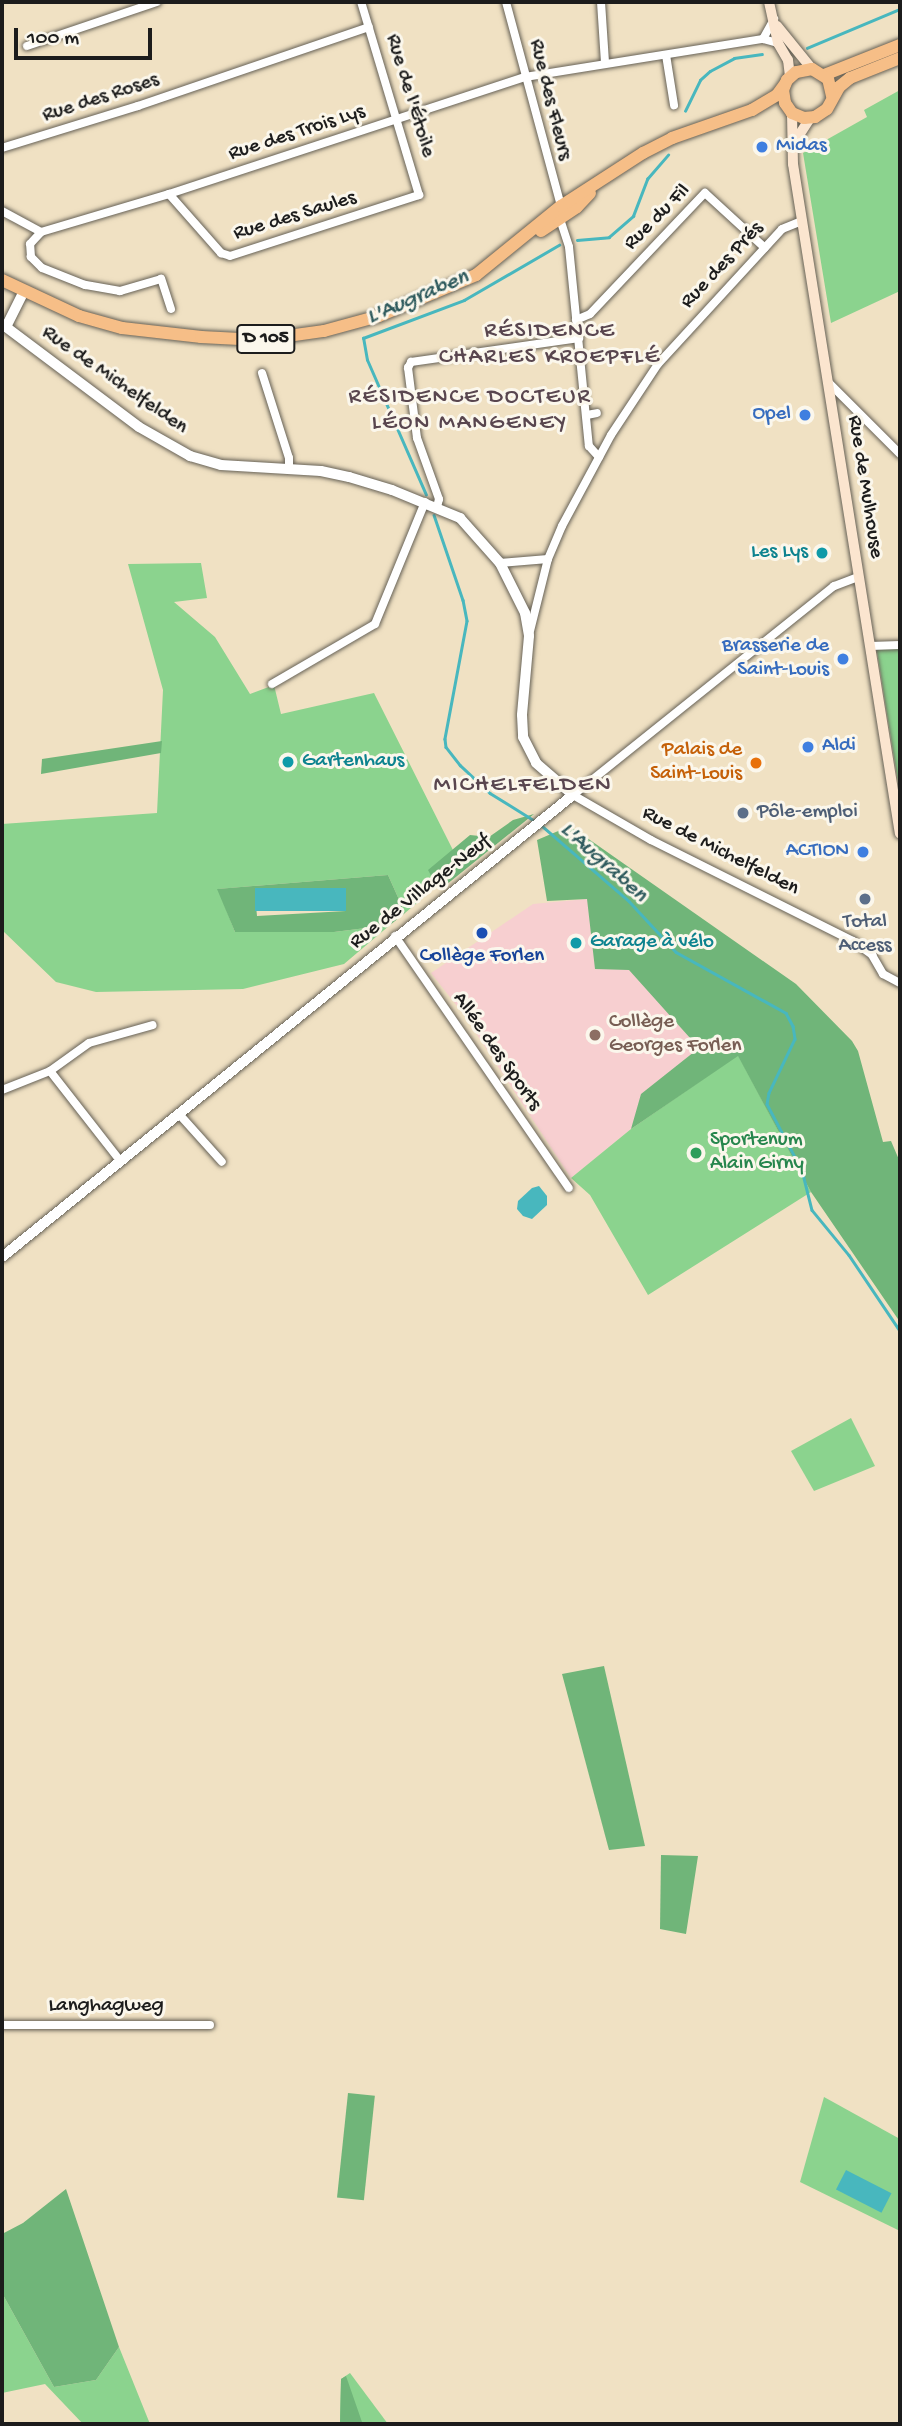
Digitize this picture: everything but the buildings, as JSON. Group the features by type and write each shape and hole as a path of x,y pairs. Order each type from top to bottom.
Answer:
{"main road":[{"path":"769,2 778,43 788,60 783,97 790,111 810,118"},
{"path":"775,21 831,85 832,96"},
{"path":"787,80 804,69 818,72 900,45"},
{"path":"793,146 810,118 827,109 832,96 850,78 900,58"},
{"name":"D 105","path":"2,280 79,316 121,328 201,337 291,338 379,316 476,275 643,153 672,138 751,110 776,95 787,80"},
{"name":"D 105","path":"751,110 790,111"},
{"name":"Rue de Mulhouse","path":"790,111 802,221 900,834"}],"street":[{"path":"27,46 157,2"},
{"name":"Rue de l'Étoile","path":"361,2 420,190 414,199"},
{"name":"Rue des Fleurs","path":"506,2 569,247 589,446 599,457"},
{"path":"601,2 605,63"},
{"path":"763,39 775,21"},
{"name":"Rue des Roses","path":"2,148 138,106 369,27"},
{"name":"Rue des Trois Lys","path":"41,232 169,194 525,77 763,39 778,43"},
{"path":"666,55 674,105"},
{"name":"Rue du Fil","path":"576,320 590,314 705,193 765,248"},
{"name":"Rue des Saules","path":"169,194 221,253 230,256 414,199"},
{"path":"2,211 41,232 33,239 29,250 34,262 42,268 106,290 130,289 161,279 171,309"},
{"name":"Rue des Prés","path":"529,636 541,599 548,559 599,457 657,364 782,229 802,221"},
{"path":"4,326 23,291"},
{"name":"Rue de Michelfelden","path":"4,326 139,427 190,456 221,465 289,469 349,477 425,502 460,518 500,562 525,613 529,636 522,715 523,737 536,763 573,795 651,840 853,940 872,955 883,974 900,983"},
{"path":"437,507 439,499 417,438 408,368 411,362 579,338"},
{"path":"262,373 289,458 289,469"},
{"path":"828,382 900,454"},
{"path":"587,415 597,413"},
{"path":"272,684 371,629 425,502"},
{"path":"500,562 548,559"},
{"name":"Rue de Village-Neuf","path":"2,1257 396,936 834,586 858,577"},
{"path":"525,613 541,599"},
{"path":"870,646 900,645"},
{"name":"Allée des Sports","path":"396,936 569,1188"},
{"path":"2,1090 50,1071 89,1043 153,1025"},
{"path":"50,1071 121,1162"},
{"path":"179,1114 222,1162"},
{"name":"Langhagweg","path":"2,2025 211,2025"}],"shaded area":[{"name":"Collège Georges Forlen","path":"587,899 629,970 738,1055 631,1129 571,1178 464,1015 431,973 533,904"}],"green space":[{"path":"900,90 900,291 831,323 803,153 867,117 864,110"},
{"path":"201,563 207,598 174,602 215,637 250,694 274,685 281,714 374,693 461,866 405,913 388,875 218,889 235,932 334,932 390,925 344,964 243,989 96,992 56,982 2,930 2,824 157,813 163,690 128,564"},
{"path":"876,645 900,645 900,794 887,714"},
{"path":"162,741 161,753 41,774 42,759"},
{"path":"534,814 441,889 434,881 428,870 470,835 489,837 513,820"},
{"path":"570,826 796,984 852,1041 858,1051 883,1142 891,1141 900,1162 900,1322 811,1192 738,1056 631,1129 641,1094 699,1048 629,970 595,969 587,899 547,901 537,840"},
{"path":"388,875 405,913 390,925 334,932 235,932 217,889","holes":["345,888 346,911 257,916 255,895"]},
{"name":"Sportenum Alain Girny","path":"738,1055 811,1192 648,1295 590,1195 571,1178 631,1129"},
{"path":"851,1418 875,1466 814,1491 791,1451"},
{"path":"604,1666 645,1846 609,1850 562,1674"},
{"path":"661,1855 698,1856 686,1934 660,1929"},
{"path":"348,2093 375,2096 364,2200 337,2197"},
{"path":"824,2097 900,2139 900,2231 800,2182"},
{"path":"66,2189 119,2347 96,2380 54,2387 2,2293 2,2234 23,2223"},
{"path":"2,2293 54,2387 96,2380 119,2347 150,2424 83,2424 45,2384 2,2393"},
{"path":"350,2373 388,2424 340,2424 341,2379"},
{"path":"346,2376 365,2424 340,2424 341,2379"}],"water":[{"path":"255,888 346,888 346,911 255,911"},
{"path":"539,1186 547,1196 547,1205 532,1219 523,1216 517,1209 518,1201 532,1188"},
{"path":"846,2170 891,2193 881,2213 836,2190"}],"waterway":[{"name":"L'Augraben","path":"807,48 900,9"},
{"name":"L'Augraben","path":"685,111 700,80 710,71 734,58 762,54"},
{"name":"L'Augraben","path":"577,240 609,237 633,216 647,179 668,155"},
{"name":"L'Augraben","path":"426,495 367,360 363,338 464,300 559,245"},
{"name":"L'Augraben","path":"434,515 463,600 467,621 445,739 446,747 460,765 490,793 535,821"},
{"name":"L'Augraben","path":"541,825 629,901 676,952 786,1013 793,1026 795,1039 769,1093 767,1104 802,1170 812,1210 849,1255 900,1331"}],"place":[{"name":"Midas","path":"762,147"},
{"name":"Opel","path":"805,415"},
{"name":"Les Lys","path":"822,553"},
{"name":"Brasserie de Saint-Louis","path":"843,659"},
{"name":"Aldi","path":"808,747"},
{"name":"Gartenhaus","path":"288,762"},
{"name":"Palais de Saint-Louis","path":"756,763"},
{"name":"Pôle-emploi","path":"743,813"},
{"name":"ACTION","path":"863,852"},
{"name":"Total Access","path":"865,899"},
{"name":"Collège Forlen","path":"482,933"},
{"name":"Garage à vélo","path":"576,943"},
{"name":"Collège Georges Forlen","path":"595,1035"},
{"name":"Sportenum Alain Girny","path":"696,1153"}],"district":[{"name":"RÉSIDENCE CHARLES KROEPFLÉ","path":"550,345"},
{"name":"RÉSIDENCE DOCTEUR LÉON MANGENEY","path":"470,411"},
{"name":"MICHELFELDEN","path":"523,786"}]}
